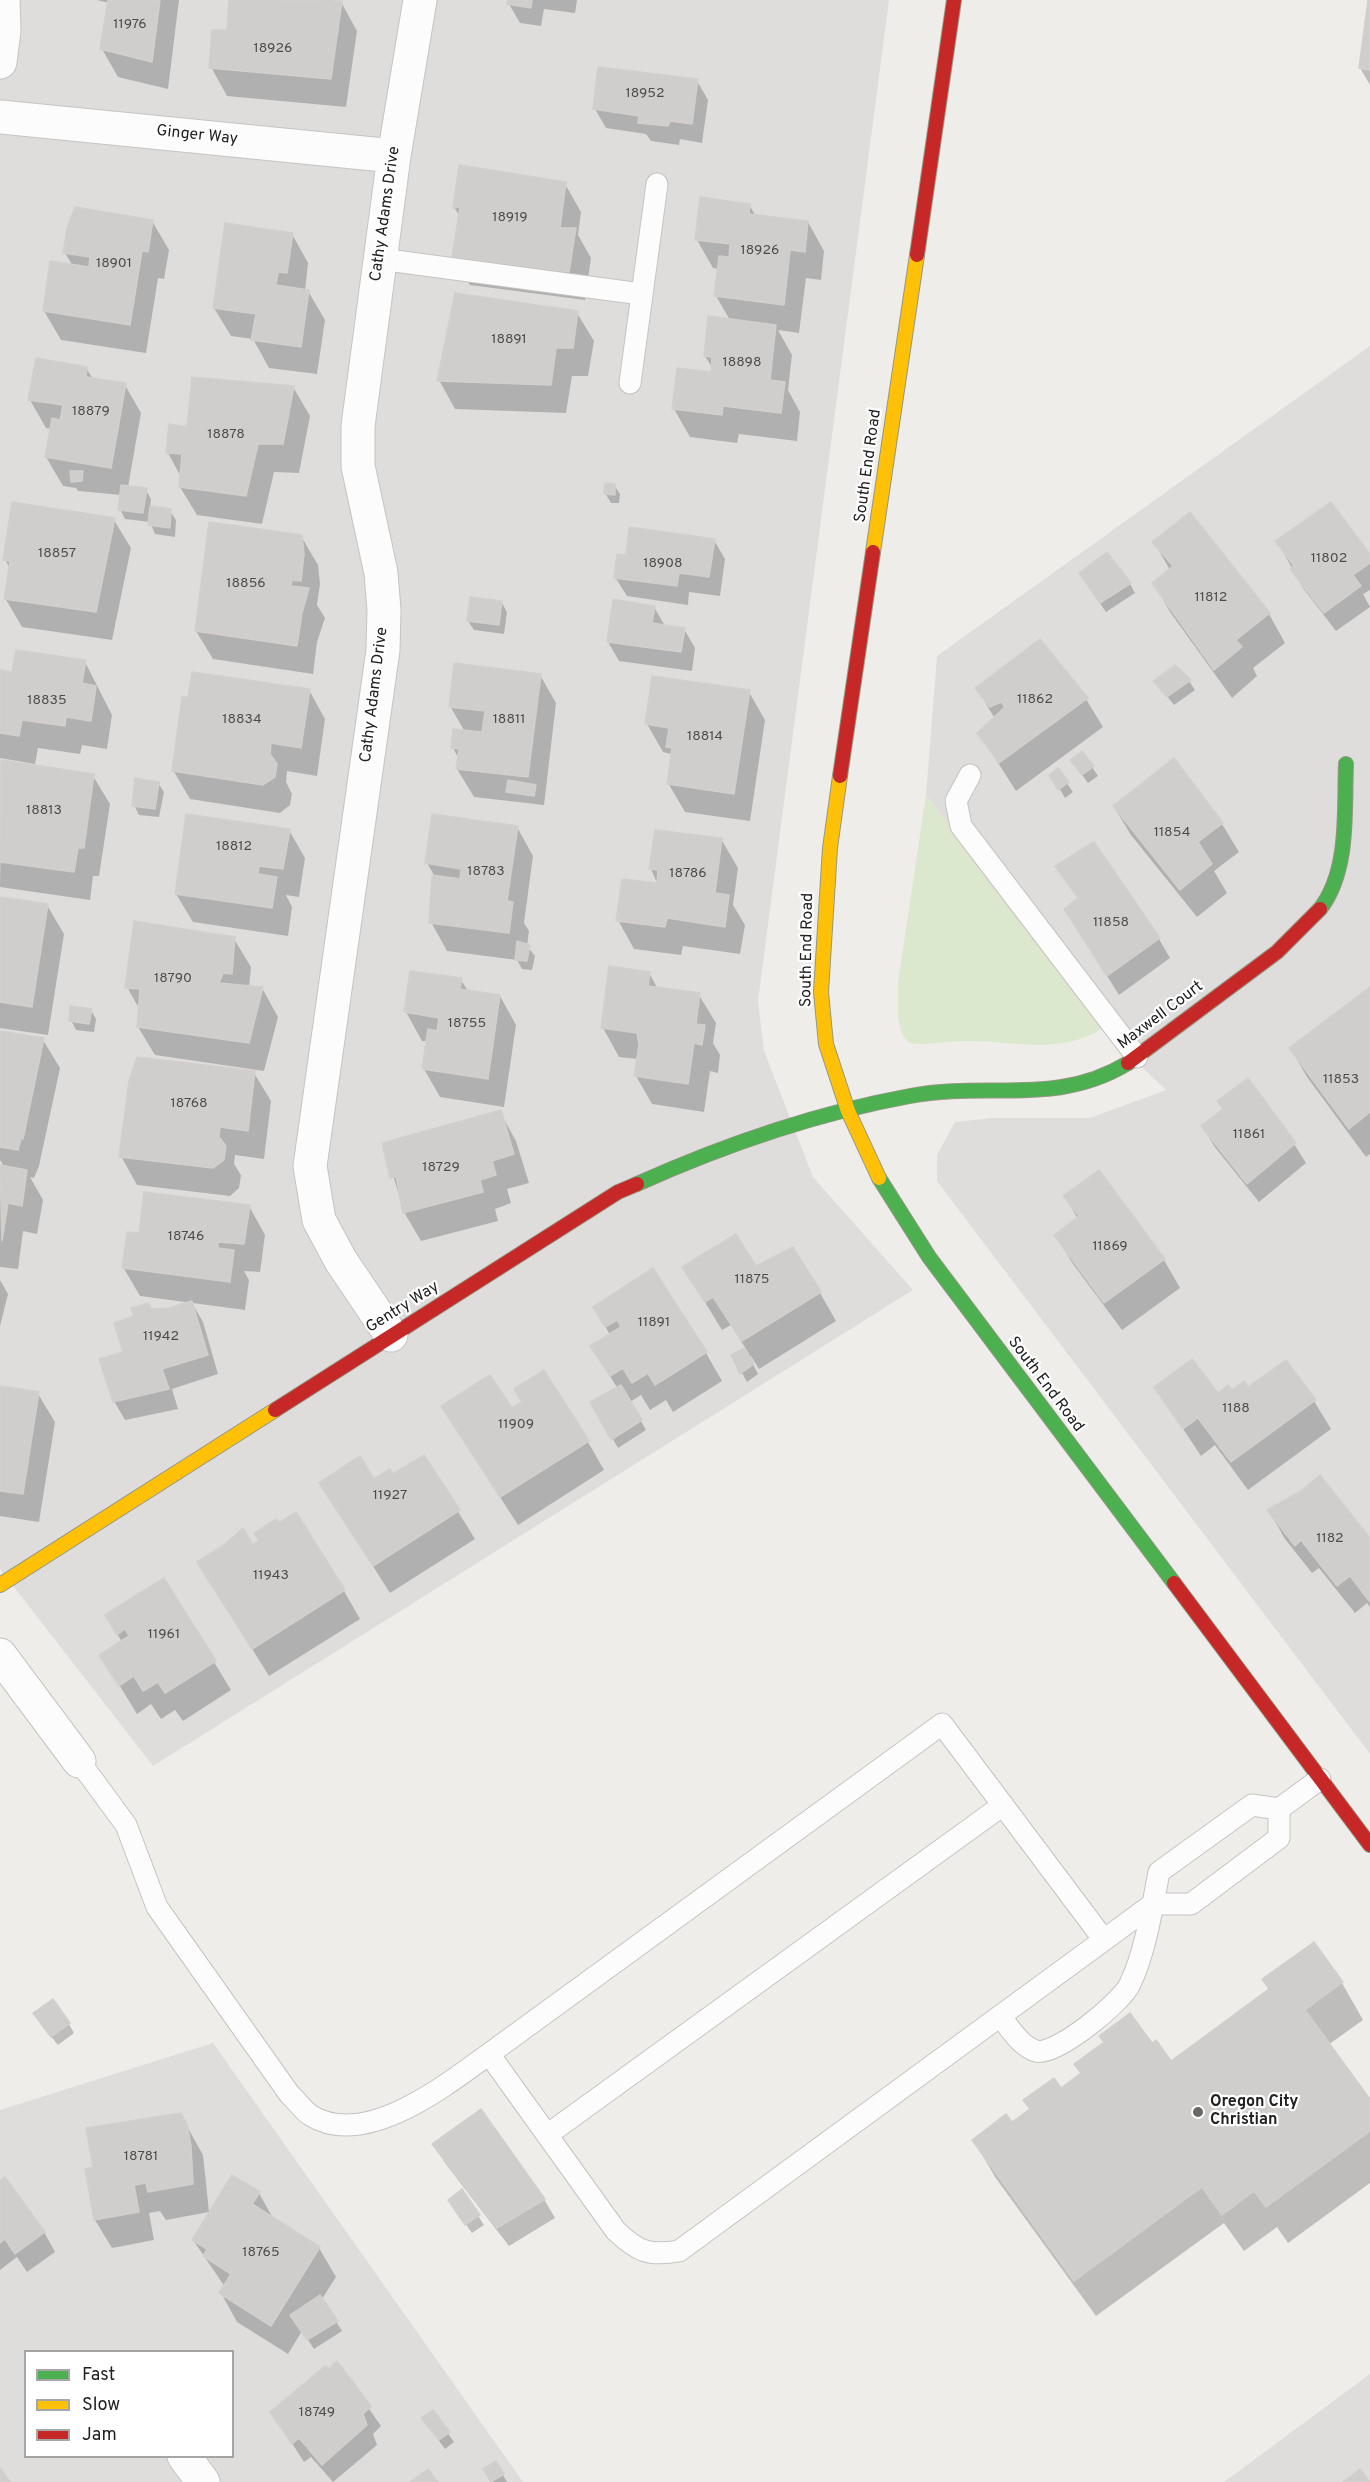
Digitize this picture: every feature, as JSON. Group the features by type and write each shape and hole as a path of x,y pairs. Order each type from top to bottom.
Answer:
{"main road":[{"name":"South End Road","path":"954,0 830,848 821,992 826,1044 848,1111 879,1177 929,1257 1370,1845"},
{"name":"Maxwell Court","path":"848,1111 912,1095 940,1091 975,1089 1041,1091 1072,1087 1099,1077 1137,1057 1288,942 1317,914 1332,890 1342,850 1346,764"},
{"name":"Gentry Way","path":"0,1585 618,1192 685,1161 777,1129 848,1111"}],"street":[{"path":"0,62 4,31 3,0"},
{"name":"Cathy Adams Drive","path":"391,1335 341,1261 319,1220 310,1166 383,650 384,610 381,573 358,466 358,426 394,156 420,0"},
{"name":"Ginger Way","path":"0,117 394,156"},
{"path":"0,1655 79,1761"},
{"path":"185,2458 203,2482"}],"lane":[{"path":"630,383 657,184"},
{"path":"380,259 641,294"},
{"path":"970,775 956,801 961,826 1137,1057"},
{"path":"79,1761 126,1825 157,1907 290,2095 311,2115 345,2126 381,2117 423,2102 942,1724 1104,1940"},
{"path":"1000,2016 1023,2044 1037,2052 1052,2051 1120,2001 1130,1984 1153,1904 1159,1872 1252,1805 1279,1809 1320,1779"},
{"path":"547,2135 1003,1805"},
{"path":"489,2054 616,2231 633,2247 657,2255 679,2251 1153,1904 1191,1905 1280,1838 1279,1809"}],"shaded area":[{"path":"0,0 889,0 758,1001 764,1051 813,1177 913,1290 153,1766 0,1569"},
{"path":"1370,346 1370,1754 937,1181 937,1155 955,1122 993,1118 1090,1118 1166,1090 1102,1029 926,795 937,656"},
{"path":"213,2043 523,2482 0,2482 0,2110"},
{"path":"1370,2374 1370,2482 1224,2482"}],"green space":[{"path":"926,795 1102,1029 1068,1042 1035,1045 983,1041 916,1044 909,1043 902,1034 898,1019 898,982"}],"building":[{"path":"108,0 160,0 152,62 100,49"},
{"path":"229,0 342,1 331,79 209,68 212,30 227,30"},
{"path":"508,0 532,0 531,8 507,4"},
{"path":"1368,0 1370,0 1370,70 1359,68"},
{"path":"598,67 698,79 692,124 670,121 668,126 638,123 639,116 593,109"},
{"path":"459,165 566,182 560,228 576,228 569,272 452,257 460,207 453,208"},
{"path":"700,197 750,204 749,214 808,221 805,252 790,250 784,305 714,296 719,256 729,257 730,244 695,240"},
{"path":"75,207 153,220 148,252 142,251 130,325 43,311 50,261 89,267 90,257 63,253 67,228"},
{"path":"225,223 293,233 287,273 278,272 276,285 309,290 301,347 251,340 256,314 213,308"},
{"path":"455,293 578,311 573,348 556,348 551,385 437,381"},
{"path":"708,316 776,325 770,380 785,382 781,413 723,406 722,415 672,409 677,368 711,372 712,357 704,356"},
{"path":"36,358 87,367 86,377 126,383 111,468 45,457 52,418 60,420 63,405 28,400"},
{"path":"192,377 294,386 283,444 258,444 246,496 179,487 182,454 166,453 169,424 187,427"},
{"path":"70,471 83,471 82,481 71,482"},
{"path":"605,483 615,484 615,495 604,494"},
{"path":"121,485 147,488 143,513 118,510"},
{"path":"12,502 115,518 96,612 4,599 10,561 3,560"},
{"path":"1331,502 1370,554 1370,563 1353,575 1361,586 1324,613 1290,569 1294,566 1275,541"},
{"path":"150,506 171,509 170,528 148,525"},
{"path":"1190,512 1270,613 1236,640 1242,647 1214,670 1152,583 1173,566 1152,542"},
{"path":"209,522 302,535 304,554 301,581 292,580 291,586 309,588 297,646 195,631"},
{"path":"629,527 715,539 709,577 679,573 677,586 614,578 617,554 626,555"},
{"path":"1107,552 1131,583 1100,603 1079,573"},
{"path":"470,597 502,601 499,625 467,621"},
{"path":"613,599 655,606 652,623 685,628 681,652 607,642"},
{"path":"1040,639 1088,698 999,763 977,733 1005,707 1001,702 990,707 975,688"},
{"path":"16,650 86,660 82,683 96,686 91,721 66,717 65,726 22,720 19,736 0,733 0,670 12,672"},
{"path":"454,663 541,674 528,777 456,769 459,749 451,748 453,729 482,732 485,711 449,707"},
{"path":"1175,665 1191,680 1167,697 1153,681"},
{"path":"192,672 310,689 301,748 271,743 270,754 277,764 275,777 263,785 172,771 182,697 188,697"},
{"path":"652,676 750,690 734,794 667,784 672,748 666,747 669,728 645,724"},
{"path":"1082,751 1094,766 1082,775 1070,760"},
{"path":"1174,758 1223,823 1198,842 1212,864 1180,890 1113,806"},
{"path":"1,760 94,774 84,848 78,848 74,872 0,862"},
{"path":"1058,768 1069,782 1058,790 1049,775"},
{"path":"135,778 159,782 155,809 132,806"},
{"path":"508,780 536,785 534,796 506,792"},
{"path":"186,814 290,829 283,869 259,866 258,874 277,877 272,908 175,894"},
{"path":"432,814 518,826 507,901 513,902 509,933 429,923 432,875 460,879 461,869 425,863"},
{"path":"655,830 722,838 715,893 729,895 725,927 667,918 665,927 616,921 622,879 657,883 658,870 649,869"},
{"path":"1094,842 1160,938 1107,976 1064,909 1078,898 1055,866"},
{"path":"0,897 48,904 32,1007 0,1002"},
{"path":"134,921 235,937 232,974 223,973 219,983 263,987 249,1043 137,1027 140,989 125,988"},
{"path":"517,941 530,945 527,961 515,960"},
{"path":"609,966 650,972 648,986 700,993 696,1024 705,1025 702,1045 694,1043 688,1084 634,1076 639,1045 637,1033 601,1028"},
{"path":"410,971 462,978 460,989 500,995 488,1079 422,1069 428,1029 437,1031 439,1018 404,1012"},
{"path":"1370,987 1370,1112 1349,1129 1289,1048"},
{"path":"70,1006 92,1009 89,1024 69,1021"},
{"path":"0,1031 44,1038 23,1139 21,1138 18,1150 0,1147"},
{"path":"137,1057 255,1071 248,1131 220,1127 219,1137 226,1146 224,1160 213,1168 119,1157 129,1081"},
{"path":"1248,1078 1296,1143 1247,1184 1201,1126 1223,1109 1217,1101"},
{"path":"501,1110 514,1154 492,1161 496,1175 480,1180 483,1192 403,1213 396,1176 390,1178 382,1143"},
{"path":"0,1165 27,1170 22,1206 8,1203 2,1241"},
{"path":"1099,1170 1165,1259 1104,1303 1054,1235 1079,1216 1063,1196"},
{"path":"144,1192 250,1205 244,1244 218,1242 218,1248 234,1250 230,1282 122,1268 127,1232 139,1233"},
{"path":"736,1234 756,1266 793,1247 821,1292 742,1341 713,1297 705,1302 682,1267"},
{"path":"653,1268 707,1352 655,1385 648,1373 632,1383 623,1368 610,1376 590,1346 621,1327 617,1320 605,1327 593,1307"},
{"path":"192,1301 208,1355 162,1369 169,1389 113,1402 99,1359 123,1352 114,1323 134,1316 131,1308 149,1303 151,1309 169,1308"},
{"path":"745,1348 754,1364 740,1374 731,1355"},
{"path":"1192,1359 1218,1393 1228,1385 1232,1390 1244,1381 1248,1387 1286,1360 1316,1400 1231,1462 1198,1418 1183,1429 1154,1387"},
{"path":"544,1370 589,1441 500,1497 441,1406 490,1375 512,1408 522,1402 514,1389"},
{"path":"621,1385 642,1420 611,1440 590,1402"},
{"path":"0,1386 39,1392 23,1494 0,1491"},
{"path":"424,1455 460,1510 373,1566 319,1483 360,1456 374,1479 390,1469 393,1474"},
{"path":"1320,1475 1370,1538 1370,1602 1350,1576 1337,1586 1301,1540 1295,1546 1267,1510 1301,1491"},
{"path":"296,1512 345,1590 252,1649 197,1562 224,1545 243,1528 253,1545 259,1540 254,1533 276,1519 279,1523"},
{"path":"164,1578 216,1661 165,1693 158,1682 143,1691 134,1676 119,1686 99,1655 129,1636 125,1629 117,1635 105,1615"},
{"name":"Oregon City Christian","path":"1314,1942 1343,1982 1305,2010 1370,2099 1370,2131 1266,2207 1254,2191 1222,2215 1202,2187 1074,2281 972,2140 1006,2114 1012,2122 1030,2109 1023,2100 1054,2078 1061,2088 1081,2073 1074,2064 1104,2042 1099,2036 1130,2013 1152,2043 1156,2040 1171,2061 1269,1989 1262,1979"},
{"path":"53,1999 70,2023 51,2037 33,2013"},
{"path":"481,2109 545,2199 497,2228 432,2144"},
{"path":"181,2113 187,2124 191,2146 193,2184 148,2192 146,2183 134,2185 139,2212 94,2220 85,2169 93,2167 86,2128"},
{"path":"232,2175 260,2192 252,2204 320,2247 271,2326 219,2293 231,2274 203,2256 207,2249 192,2240"},
{"path":"5,2177 45,2232 15,2254 5,2239 0,2243 0,2181"},
{"path":"462,2189 480,2215 465,2225 448,2200"},
{"path":"320,2295 338,2321 307,2340 290,2315"},
{"path":"337,2361 371,2406 363,2414 367,2425 322,2465 299,2438 292,2444 270,2412 325,2366 329,2369"},
{"path":"433,2410 450,2432 439,2440 421,2418"},
{"path":"496,2461 504,2474 491,2482 483,2469"},
{"path":"0,2468 10,2482 0,2482"},
{"path":"428,2469 438,2482 410,2482"},
{"path":"1360,2469 1370,2482 1343,2482"}],"traffic: fast":[{"path":"1320,909 1330,893 1341,858 1344,839 1346,764"},
{"path":"637,1184 703,1156 840,1111 939,1092 1048,1089 1074,1085 1101,1076 1128,1063"},
{"path":"879,1178 929,1257 1174,1583"}],"traffic: slow":[{"path":"873,552 917,255"},
{"path":"840,776 830,848 821,992 826,1044 848,1111 879,1178"},
{"path":"0,1585 275,1410"}],"traffic: jam":[{"path":"917,255 954,0"},
{"path":"840,776 873,552"},
{"path":"1128,1063 1277,952 1320,909"},
{"path":"275,1410 618,1192 637,1184"},
{"path":"1174,1583 1370,1845"}],"place":[{"name":"Oregon City Christian","path":"1198,2112"}]}
